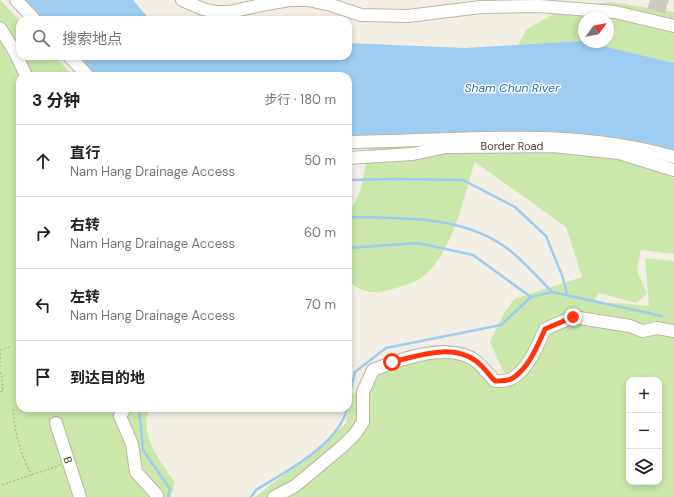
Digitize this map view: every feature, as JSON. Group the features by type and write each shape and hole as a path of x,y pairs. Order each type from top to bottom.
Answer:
{"lane":[{"path":"16,0 31,16"},
{"path":"182,0 216,12 230,12 290,0 308,0 331,5 361,15 400,16 426,15 481,7 539,6 615,12 674,26"},
{"path":"0,28 16,54"},
{"path":"19,60 24,72"},
{"path":"73,60 84,72"},
{"path":"352,142 543,137 613,143 674,157"},
{"name":"Border Road","path":"352,158 413,154 446,147 553,146 619,153 674,170"},
{"path":"352,148 430,150"},
{"path":"274,497 295,486 343,446 355,434 363,422 363,392 373,370 407,359 452,351 476,360 495,381 511,379 525,366 539,343 545,329 573,317 630,326 642,331 657,328 674,331"},
{"path":"122,412 120,416 132,444 136,472 157,495 156,497"},
{"name":"B","path":"56,423 80,497"}],"path":[{"path":"0,350 10,347"},
{"path":"0,353 0,366"},
{"path":"0,372 2,376 3,391 0,392"},
{"path":"13,409 16,436 24,462 32,475"},
{"path":"2,485 64,464"}],"green space":[{"path":"0,0 16,17 16,49 0,23"},
{"path":"611,2 674,12 674,63 611,48 614,48 614,12 578,12 578,42 518,45 527,29 566,7"},
{"path":"0,40 18,72 16,72 16,412 149,412 147,427 149,437 158,457 175,483 171,497 0,497"},
{"path":"22,60 58,60 70,72 54,72 29,72"},
{"path":"484,132 478,153 570,153 621,159 674,178 674,254 641,250 637,270 647,294 636,303 599,293 593,303 617,303 649,306 645,258 674,261 674,497 255,497 308,456 346,423 347,412 352,412 352,393 363,392 373,370 452,351 495,381 510,379 502,369 490,342 504,313 514,299 582,277 566,227 475,162 457,221 444,250 436,263 426,274 411,283 381,292 364,291 352,284 352,208 360,191 372,138"}],"water":[{"path":"19,0 133,0 147,16 34,16"},
{"name":"Sham Chun River","path":"578,41 578,48 611,48 674,63 674,153 559,133 537,132 352,136 352,72 87,72 76,60 352,60 352,43 465,48"}],"waterway":[{"path":"352,180 463,180 515,207 546,236 563,278 567,295"},
{"path":"352,217 431,221 452,224 471,230 490,238 508,249 552,292"},
{"path":"352,248 418,243 473,255 531,297"},
{"path":"352,385 355,372 386,348 501,325 531,297 552,292 662,316"},
{"path":"139,412 143,450 170,489 168,497"},
{"path":"251,497 256,490 310,456 323,445 334,434 345,412"}],"tunnel":[{"path":"650,0 674,7"}],"route":[{"path":"392,362 428,354 452,351 476,360 495,381 511,379 525,366 539,343 545,329 573,317"}]}
